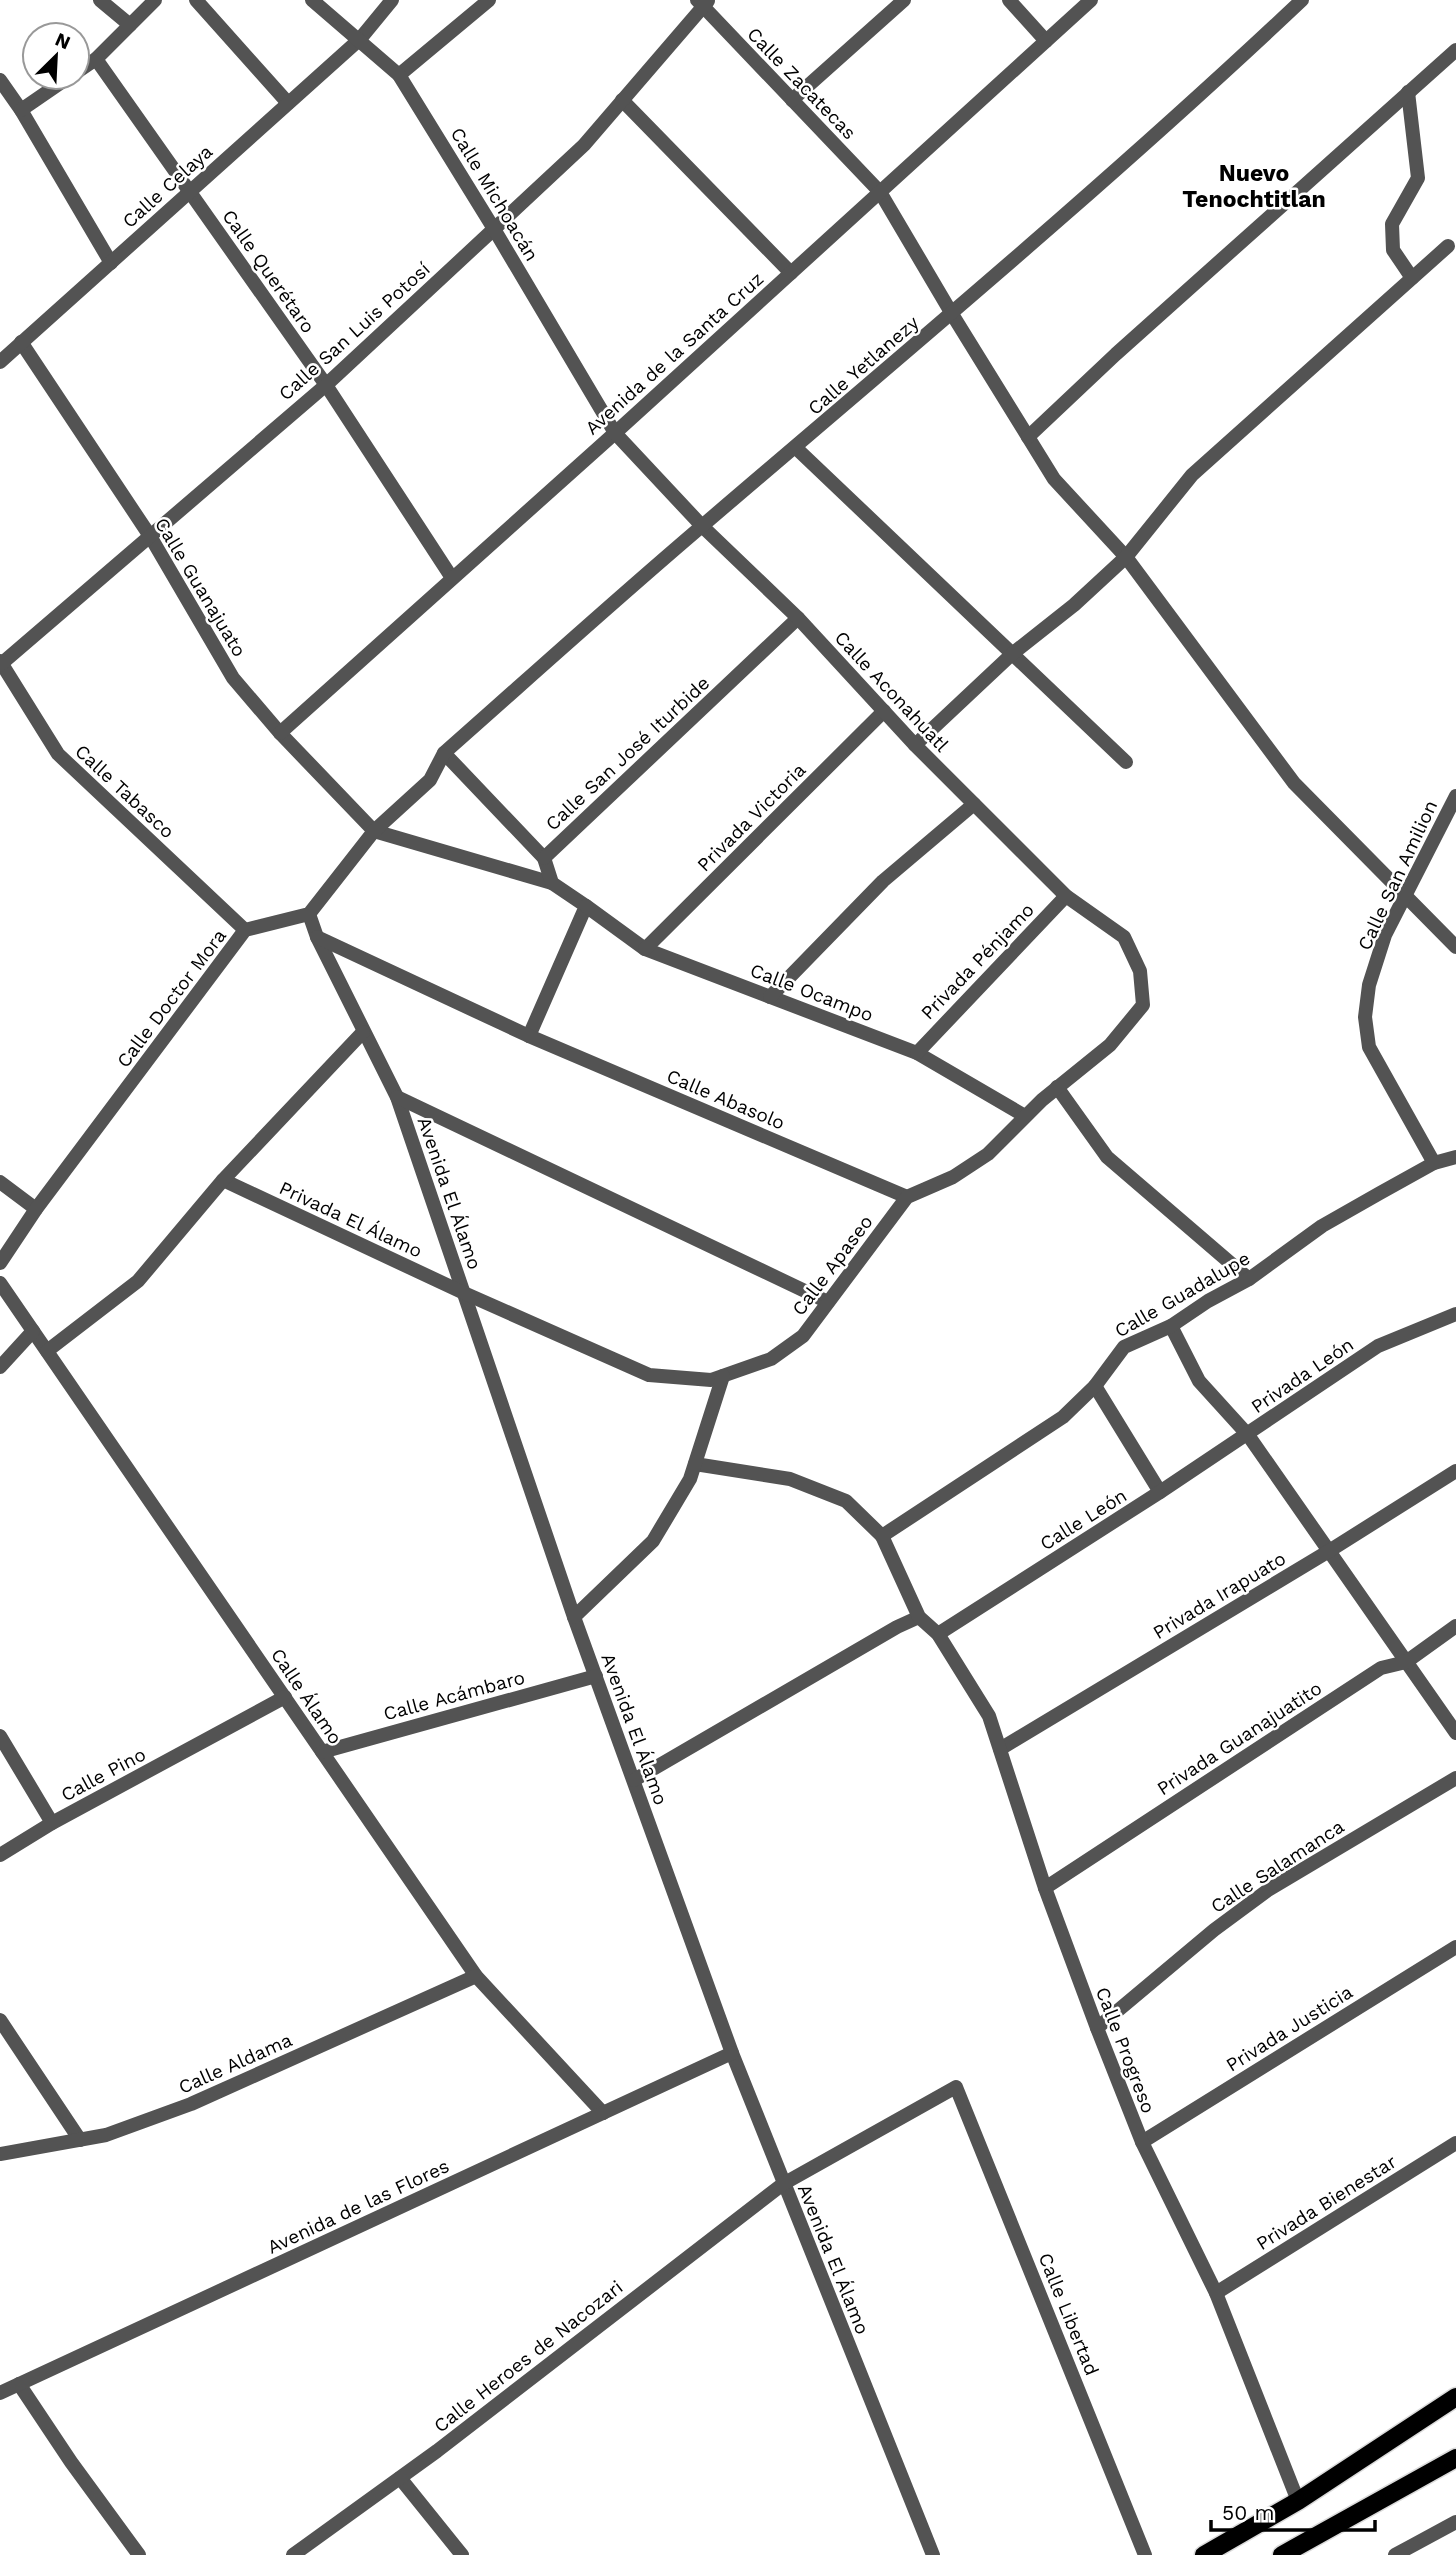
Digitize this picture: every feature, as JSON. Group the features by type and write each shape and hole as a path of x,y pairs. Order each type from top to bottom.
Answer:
{"main road":[{"path":"1204,2555 1298,2501 1456,2397"},
{"path":"1282,2555 1456,2458"}],"street":[{"path":"100,0 130,25"},
{"path":"91,62 155,0"},
{"path":"196,0 288,103"},
{"name":"Calle Michoacán","path":"312,0 360,39 398,75 494,229 615,433"},
{"name":"Calle Celaya","path":"0,362 360,39 392,0"},
{"path":"398,75 489,0"},
{"path":"792,100 904,0"},
{"path":"1009,0 1046,41"},
{"name":"Avenida de la Santa Cruz","path":"279,733 615,433 1091,0"},
{"name":"Calle Yetlanezy","path":"444,754 702,526 952,314 1237,62 1302,0"},
{"name":"Calle Zacatecas","path":"703,2 880,192 1054,479 1126,557 1294,783 1456,947"},
{"name":"Calle San Luis Potosí","path":"0,663 326,385 584,145 703,2"},
{"path":"1028,437 1116,354 1456,50"},
{"name":"Calle Querétaro","path":"96,59 326,385 452,578"},
{"path":"0,80 111,263"},
{"path":"20,110 48,91"},
{"path":"1408,93 1418,178 1392,224 1394,250 1412,278"},
{"path":"622,100 791,273"},
{"path":"915,745 1012,654 1074,605 1126,557 1192,475 1448,246"},
{"name":"Calle Guanajuato","path":"21,342 149,536 233,678 279,733 374,831"},
{"name":"Calle Aconahuatl","path":"615,433 702,526 798,618 915,745 1066,896 1124,937 1140,971"},
{"path":"796,448 1126,762"},
{"name":"Calle San José Iturbide","path":"552,883 544,858 798,618"},
{"name":"Calle Tabasco","path":"0,663 58,754 245,930"},
{"name":"Privada Victoria","path":"645,949 884,711"},
{"path":"309,914 374,831 430,780 444,754 544,858"},
{"name":"Calle San Amilion","path":"1434,1163 1369,1047 1365,1017 1369,985 1385,935 1456,796"},
{"path":"770,997 883,881 974,804"},
{"path":"374,831 552,883 586,906 529,1036"},
{"name":"Privada Pénjamo","path":"917,1053 1066,896"},
{"name":"Calle Ocampo","path":"586,906 645,949 917,1053 1025,1116"},
{"name":"Calle Doctor Mora","path":"0,1263 36,1209 245,930 309,914"},
{"name":"Avenida El Álamo","path":"309,914 317,937 397,1097 574,1617 732,2053 930,2554"},
{"name":"Calle Abasolo","path":"317,937 529,1036 907,1197"},
{"name":"Calle Apaseo","path":"464,1293 649,1375 712,1380 771,1359 803,1336 907,1197 953,1177 979,1160 1058,1087 1110,1045 1143,1005 1140,971"},
{"path":"47,1351 138,1281 222,1180 363,1032"},
{"path":"1058,1087 1107,1157 1249,1279"},
{"path":"397,1097 828,1302"},
{"name":"Calle Guadalupe","path":"882,1536 1063,1417 1094,1386 1124,1347 1171,1325 1249,1279 1322,1226 1434,1163 1456,1157"},
{"name":"Privada El Álamo","path":"222,1180 464,1293"},
{"path":"0,1182 36,1209"},
{"name":"Calle Álamo","path":"0,1283 476,1976 603,2113"},
{"name":"Privada León","path":"1248,1435 1378,1346 1456,1314"},
{"path":"1171,1325 1199,1381 1248,1435 1456,1734"},
{"path":"0,1367 33,1331"},
{"path":"574,1617 653,1541 690,1479 723,1376"},
{"path":"1094,1386 1160,1492"},
{"name":"Calle León","path":"938,1634 1248,1435"},
{"path":"634,1780 919,1617 882,1536 846,1501 790,1479 695,1464"},
{"name":"Privada Irapuato","path":"1000,1749 1329,1551 1456,1471"},
{"name":"Calle Progreso","path":"919,1617 938,1634 989,1716 1045,1888 1097,2028 1142,2142 1216,2293 1298,2501"},
{"name":"Privada Guanajuatito","path":"1045,1888 1381,1668 1406,1662 1456,1626"},
{"name":"Calle Acámbaro","path":"322,1752 596,1676"},
{"name":"Calle Pino","path":"0,1855 52,1823 285,1698"},
{"path":"0,1736 52,1823"},
{"name":"Calle Salamanca","path":"1097,2028 1214,1930 1268,1890 1456,1777"},
{"name":"Privada Justicia","path":"1142,2142 1456,1947"},
{"name":"Calle Aldama","path":"0,2154 106,2135 191,2104 476,1976"},
{"path":"0,2020 80,2140"},
{"name":"Avenida de las Flores","path":"0,2393 732,2053"},
{"name":"Calle Heroes de Nacozari","path":"293,2555 400,2478 783,2184 956,2087"},
{"name":"Calle Libertad","path":"956,2087 1145,2555"},
{"name":"Privada Bienestar","path":"1216,2293 1456,2143"},
{"path":"19,2384 71,2462 139,2555"},
{"path":"400,2478 462,2555"},
{"path":"1395,2555 1456,2522"}],"district":[{"name":"Nuevo Tenochtitlan","path":"1254,186"}]}
